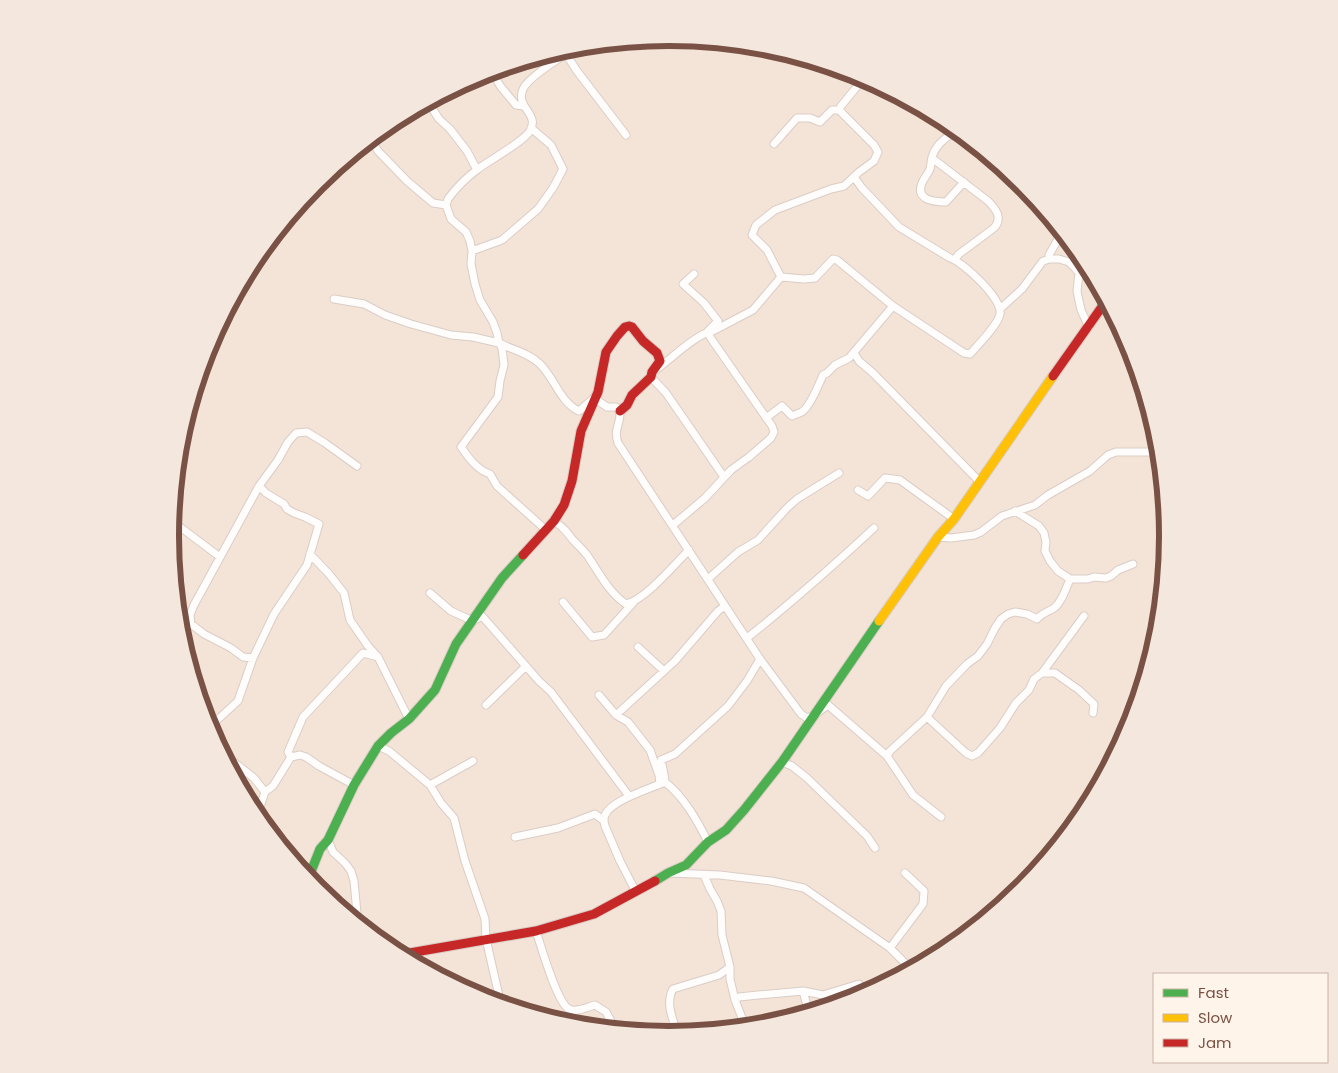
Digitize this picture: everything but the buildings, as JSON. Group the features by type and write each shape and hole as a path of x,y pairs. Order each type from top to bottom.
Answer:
{"street":[{"path":"568,57 626,134"},
{"path":"546,530 497,486 490,474 473,463 461,447 498,397 504,365 502,348 498,343 497,332 480,300 474,284 470,241 466,232 451,219 446,205 453,192 477,170 530,132 533,123 532,116 521,100 524,87 530,80 559,59"},
{"path":"495,78 516,105 524,106"},
{"path":"839,110 859,85"},
{"path":"432,108 467,151 477,170"},
{"path":"774,144 797,118 810,118 820,122 832,110 839,110 874,145 878,152 874,162 844,186 831,188 775,210 756,224 752,235 767,250 781,277"},
{"path":"472,251 502,240 538,209 563,169 552,145 531,128"},
{"path":"950,135 940,143 932,158 930,168 922,181 920,193 936,202 946,202 964,182"},
{"path":"375,145 378,151 407,181 426,198 433,203 446,205"},
{"path":"932,158 964,182 994,208 999,216 999,223 988,234 955,259"},
{"path":"781,277 815,278 833,259 837,260 892,306 964,353 970,354 989,334 1000,315 1000,309 986,286 955,259 950,258 899,227 854,177"},
{"path":"1050,259 1049,255 1058,238"},
{"path":"1000,309 1022,289 1043,261 1059,259 1069,262 1076,268 1079,274 1077,291 1080,310 1089,326"},
{"path":"620,411 651,375 683,347 708,332 718,321 704,304 683,284 694,274"},
{"path":"708,332 753,310 781,277"},
{"path":"334,299 364,304 385,315 411,324 451,335 473,337 498,343 523,353 539,363 571,407 580,411 598,392 606,352 616,336 625,327 632,327 659,356 660,361 651,375"},
{"path":"766,418 782,406 792,416 803,411 818,388 823,375 834,365 849,358 854,353 892,306"},
{"path":"411,953 536,932 594,914 686,865 708,842 726,830 782,762 1102,307"},
{"path":"673,525 705,498 731,470 771,438 774,432 772,426 708,332"},
{"path":"854,353 859,361 980,482"},
{"path":"651,375 679,411 724,477"},
{"path":"594,398 607,407 616,407 620,411 621,419 616,429 618,443 760,659 801,714 807,718 828,705 887,756 913,795 941,817"},
{"path":"311,871 320,849 328,840 354,785 378,746 426,702 435,690 456,644 502,578 554,521 564,506 572,481 582,431 594,398"},
{"path":"253,658 242,657 231,648 204,634 191,624 190,615 194,605 220,557 259,486 296,433 307,432 357,466"},
{"path":"938,538 974,535 981,532 1002,516 1035,504 1096,467 1108,455 1124,451 1132,453 1152,452"},
{"path":"708,579 738,552 758,540 797,499 838,473"},
{"path":"858,490 868,496 885,478 900,480 954,519"},
{"path":"215,722 238,701 253,658 274,614 307,565 319,524 294,513 259,486"},
{"path":"1014,512 1039,526 1044,532 1045,551 1050,561 1058,571 1070,579 1106,578 1118,570 1133,564"},
{"path":"554,521 565,529 586,553 605,583 626,604 643,596 689,550"},
{"path":"179,526 220,557"},
{"path":"747,638 810,587 874,528"},
{"path":"310,554 344,593 350,620 378,657 409,719"},
{"path":"887,756 927,717 946,686 967,664 978,656 1001,619 1015,612 1028,614 1037,619 1040,615 1056,606 1070,579"},
{"path":"430,593 451,611 473,620 482,616 539,681 552,692 629,796"},
{"path":"563,602 592,637 604,635 633,602"},
{"path":"616,715 664,671 718,611 726,606"},
{"path":"927,717 966,753 972,756 978,753 1000,728 1016,703 1028,690 1034,679 1042,673 1084,616"},
{"path":"638,647 664,671"},
{"path":"291,756 288,752 303,717 363,653 378,657"},
{"path":"662,783 664,774 661,760 676,754 728,706 747,681 760,659"},
{"path":"486,705 526,666"},
{"path":"1042,673 1055,673 1079,690 1094,704 1093,713"},
{"path":"599,695 616,715 628,722 650,750 662,783 673,788 708,842"},
{"path":"378,746 389,751 430,785 441,803 454,818 463,855 485,919 486,939 499,996"},
{"path":"291,756 300,755 306,757 354,785"},
{"path":"260,807 265,792 273,786 291,756"},
{"path":"430,785 473,761"},
{"path":"234,762 254,778 265,792"},
{"path":"782,762 792,766 807,778 867,836 874,848"},
{"path":"636,892 620,861 604,821 604,816 629,796 662,783"},
{"path":"515,837 558,828 608,811"},
{"path":"595,814 604,821"},
{"path":"328,840 333,852 351,870 357,914"},
{"path":"668,873 720,875 771,881 804,888 890,948 907,965"},
{"path":"890,948 923,904 924,890 905,873"},
{"path":"704,875 720,911 722,935 730,967 730,979 735,1000 743,1021"},
{"path":"536,932 553,982 564,1006 574,1011 595,1005 606,1012 613,1024"},
{"path":"675,1027 668,1003 673,989 719,975 730,967"},
{"path":"719,975 730,979"},
{"path":"735,1000 739,997 803,991 823,995 859,984"},
{"path":"803,991 807,1007"}],"shaded area":[{"path":"669,46 701,47 733,50 796,63 827,72 886,97 941,129 967,148 992,168 1038,213 1077,264 1094,291 1122,349 1133,379 1143,410 1155,473 1159,536 1158,569 1150,632 1143,663 1122,724 1109,753 1094,782 1058,835 1038,860 992,905 941,944 914,961 886,976 827,1001 796,1010 733,1023 669,1027 637,1026 605,1023 542,1010 511,1001 452,976 397,944 371,925 346,905 300,860 261,809 244,782 216,724 205,694 195,663 183,600 180,569 180,504 188,441 195,410 216,349 229,320 244,291 280,238 300,213 346,168 397,129 424,112 452,97 511,72 542,63 605,50"}],"traffic: fast":[{"path":"311,871 320,849 328,840 354,785 378,746 409,719 435,690 456,644 502,578 523,555"},
{"path":"655,881 686,865 708,842 726,830 744,810 782,762 879,621"}],"traffic: slow":[{"path":"879,621 938,537 954,519 1053,376"}],"traffic: jam":[{"path":"1053,376 1102,307"},
{"path":"523,555 554,521 564,505 572,481 581,431 598,392 606,352 617,336 625,327 629,326 657,353 660,361 652,372 651,377 632,395 627,405 620,411"},
{"path":"411,953 536,931 594,914 655,881"}]}
